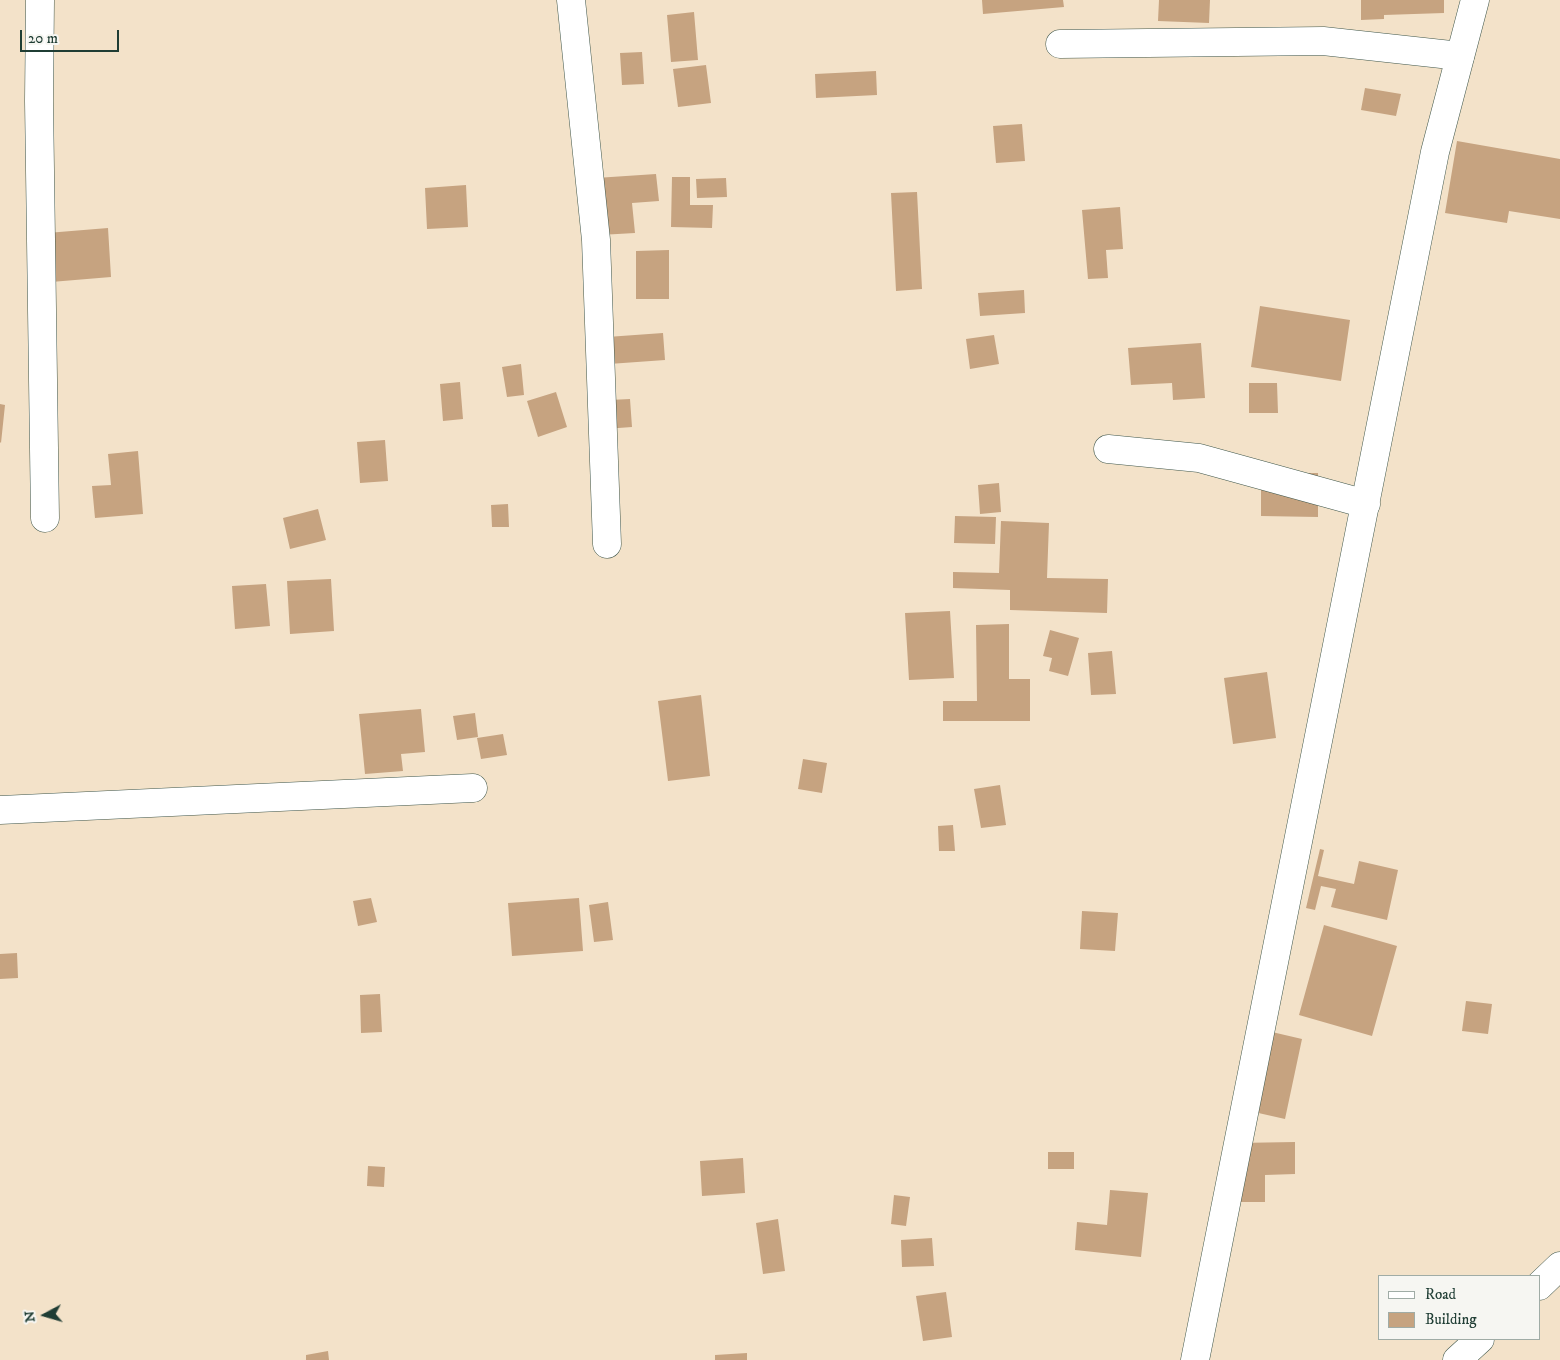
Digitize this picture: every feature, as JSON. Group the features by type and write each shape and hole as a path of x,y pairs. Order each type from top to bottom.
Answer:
{"street":[{"path":"40,0 39,101 45,518"},
{"path":"571,0 596,240 607,544"},
{"path":"1195,1360 1435,152 1475,0"},
{"path":"1060,44 1323,41 1460,56"},
{"path":"1108,449 1199,458 1366,504"},
{"path":"0,810 473,788"},
{"path":"1540,1285 1560,1266"},
{"path":"1457,1360 1479,1340"}],"building":[{"path":"982,0 1063,0 1064,7 983,14"},
{"path":"1159,0 1210,0 1209,23 1158,21"},
{"path":"1361,0 1444,0 1444,13 1384,15 1384,19 1361,20"},
{"path":"694,12 698,60 671,62 667,15"},
{"path":"642,52 644,84 622,85 620,53"},
{"path":"706,65 711,103 678,107 673,69"},
{"path":"876,71 877,95 816,98 815,74"},
{"path":"1365,88 1401,94 1396,116 1361,110"},
{"path":"1022,124 1025,161 996,163 993,126"},
{"path":"1457,141 1560,159 1560,219 1509,211 1507,223 1445,213"},
{"path":"656,174 659,201 632,203 635,233 600,235 596,178"},
{"path":"672,177 690,177 690,205 713,205 712,228 671,227"},
{"path":"726,178 727,197 697,198 696,179"},
{"path":"466,185 468,227 427,229 425,188"},
{"path":"917,192 922,289 896,291 891,193"},
{"path":"1120,207 1123,249 1106,250 1108,278 1088,279 1082,210"},
{"path":"108,228 111,277 51,282 47,233"},
{"path":"669,250 669,299 636,299 636,251"},
{"path":"1024,290 1025,313 980,316 978,293"},
{"path":"1260,306 1350,320 1341,381 1251,367"},
{"path":"663,333 665,360 609,364 607,337"},
{"path":"994,335 999,364 970,369 966,339"},
{"path":"1201,343 1205,398 1173,400 1172,383 1131,385 1128,348"},
{"path":"521,364 524,395 507,397 502,367"},
{"path":"460,382 463,419 443,421 440,384"},
{"path":"1249,383 1277,383 1278,413 1249,413"},
{"path":"556,392 567,427 538,437 527,401"},
{"path":"630,399 632,427 591,430 590,401"},
{"path":"0,404 5,405 1,443 0,442"},
{"path":"385,440 388,481 360,483 357,442"},
{"path":"138,451 143,514 95,518 92,486 111,485 108,454"},
{"path":"1261,473 1318,473 1318,517 1261,516"},
{"path":"999,483 1001,512 980,514 978,485"},
{"path":"508,504 509,527 492,527 491,505"},
{"path":"318,509 326,540 290,549 283,518"},
{"path":"955,516 996,517 995,544 954,543"},
{"path":"1001,521 1049,523 1047,578 1108,579 1107,613 1010,610 1010,590 953,588 953,572 999,573"},
{"path":"331,579 334,631 290,634 287,581"},
{"path":"266,584 270,626 235,629 232,586"},
{"path":"950,611 954,678 909,680 905,613"},
{"path":"1009,624 1009,679 1030,679 1030,721 943,721 943,701 977,701 976,625"},
{"path":"1050,630 1079,638 1068,676 1049,671 1052,658 1043,656"},
{"path":"1112,651 1116,694 1091,695 1088,653"},
{"path":"1267,672 1276,738 1233,744 1224,678"},
{"path":"701,695 710,776 668,781 658,701"},
{"path":"421,709 425,752 401,754 403,771 365,774 359,714"},
{"path":"475,713 478,737 457,740 453,716"},
{"path":"503,734 507,755 481,759 477,738"},
{"path":"803,759 827,763 822,793 798,789"},
{"path":"1000,785 1006,825 981,828 974,789"},
{"path":"953,825 955,851 939,851 938,826"},
{"path":"1320,849 1324,850 1318,876 1354,884 1359,861 1398,870 1387,920 1331,907 1336,889 1321,886 1315,910 1306,908"},
{"path":"371,898 377,922 358,926 353,901"},
{"path":"579,898 583,951 512,956 508,903"},
{"path":"608,902 613,940 594,942 589,905"},
{"path":"1082,911 1118,913 1115,951 1080,949"},
{"path":"1324,925 1397,946 1372,1036 1299,1015"},
{"path":"17,953 18,978 0,979 0,954"},
{"path":"380,994 382,1032 361,1033 360,995"},
{"path":"1466,1001 1492,1004 1488,1034 1462,1031"},
{"path":"1272,1032 1302,1039 1285,1119 1254,1112"},
{"path":"1295,1142 1295,1174 1265,1175 1265,1202 1237,1202 1237,1143"},
{"path":"1048,1152 1074,1152 1074,1169 1048,1169"},
{"path":"743,1158 745,1193 702,1196 700,1161"},
{"path":"368,1166 385,1167 384,1187 367,1186"},
{"path":"1110,1190 1148,1193 1141,1257 1075,1250 1077,1222 1107,1225"},
{"path":"894,1195 910,1197 906,1226 891,1224"},
{"path":"778,1219 785,1271 763,1274 756,1223"},
{"path":"932,1238 934,1266 902,1267 901,1240"},
{"path":"946,1292 952,1337 923,1341 916,1296"},
{"path":"328,1351 329,1360 306,1360 306,1355"},
{"path":"747,1353 747,1360 715,1360 715,1355"}]}
